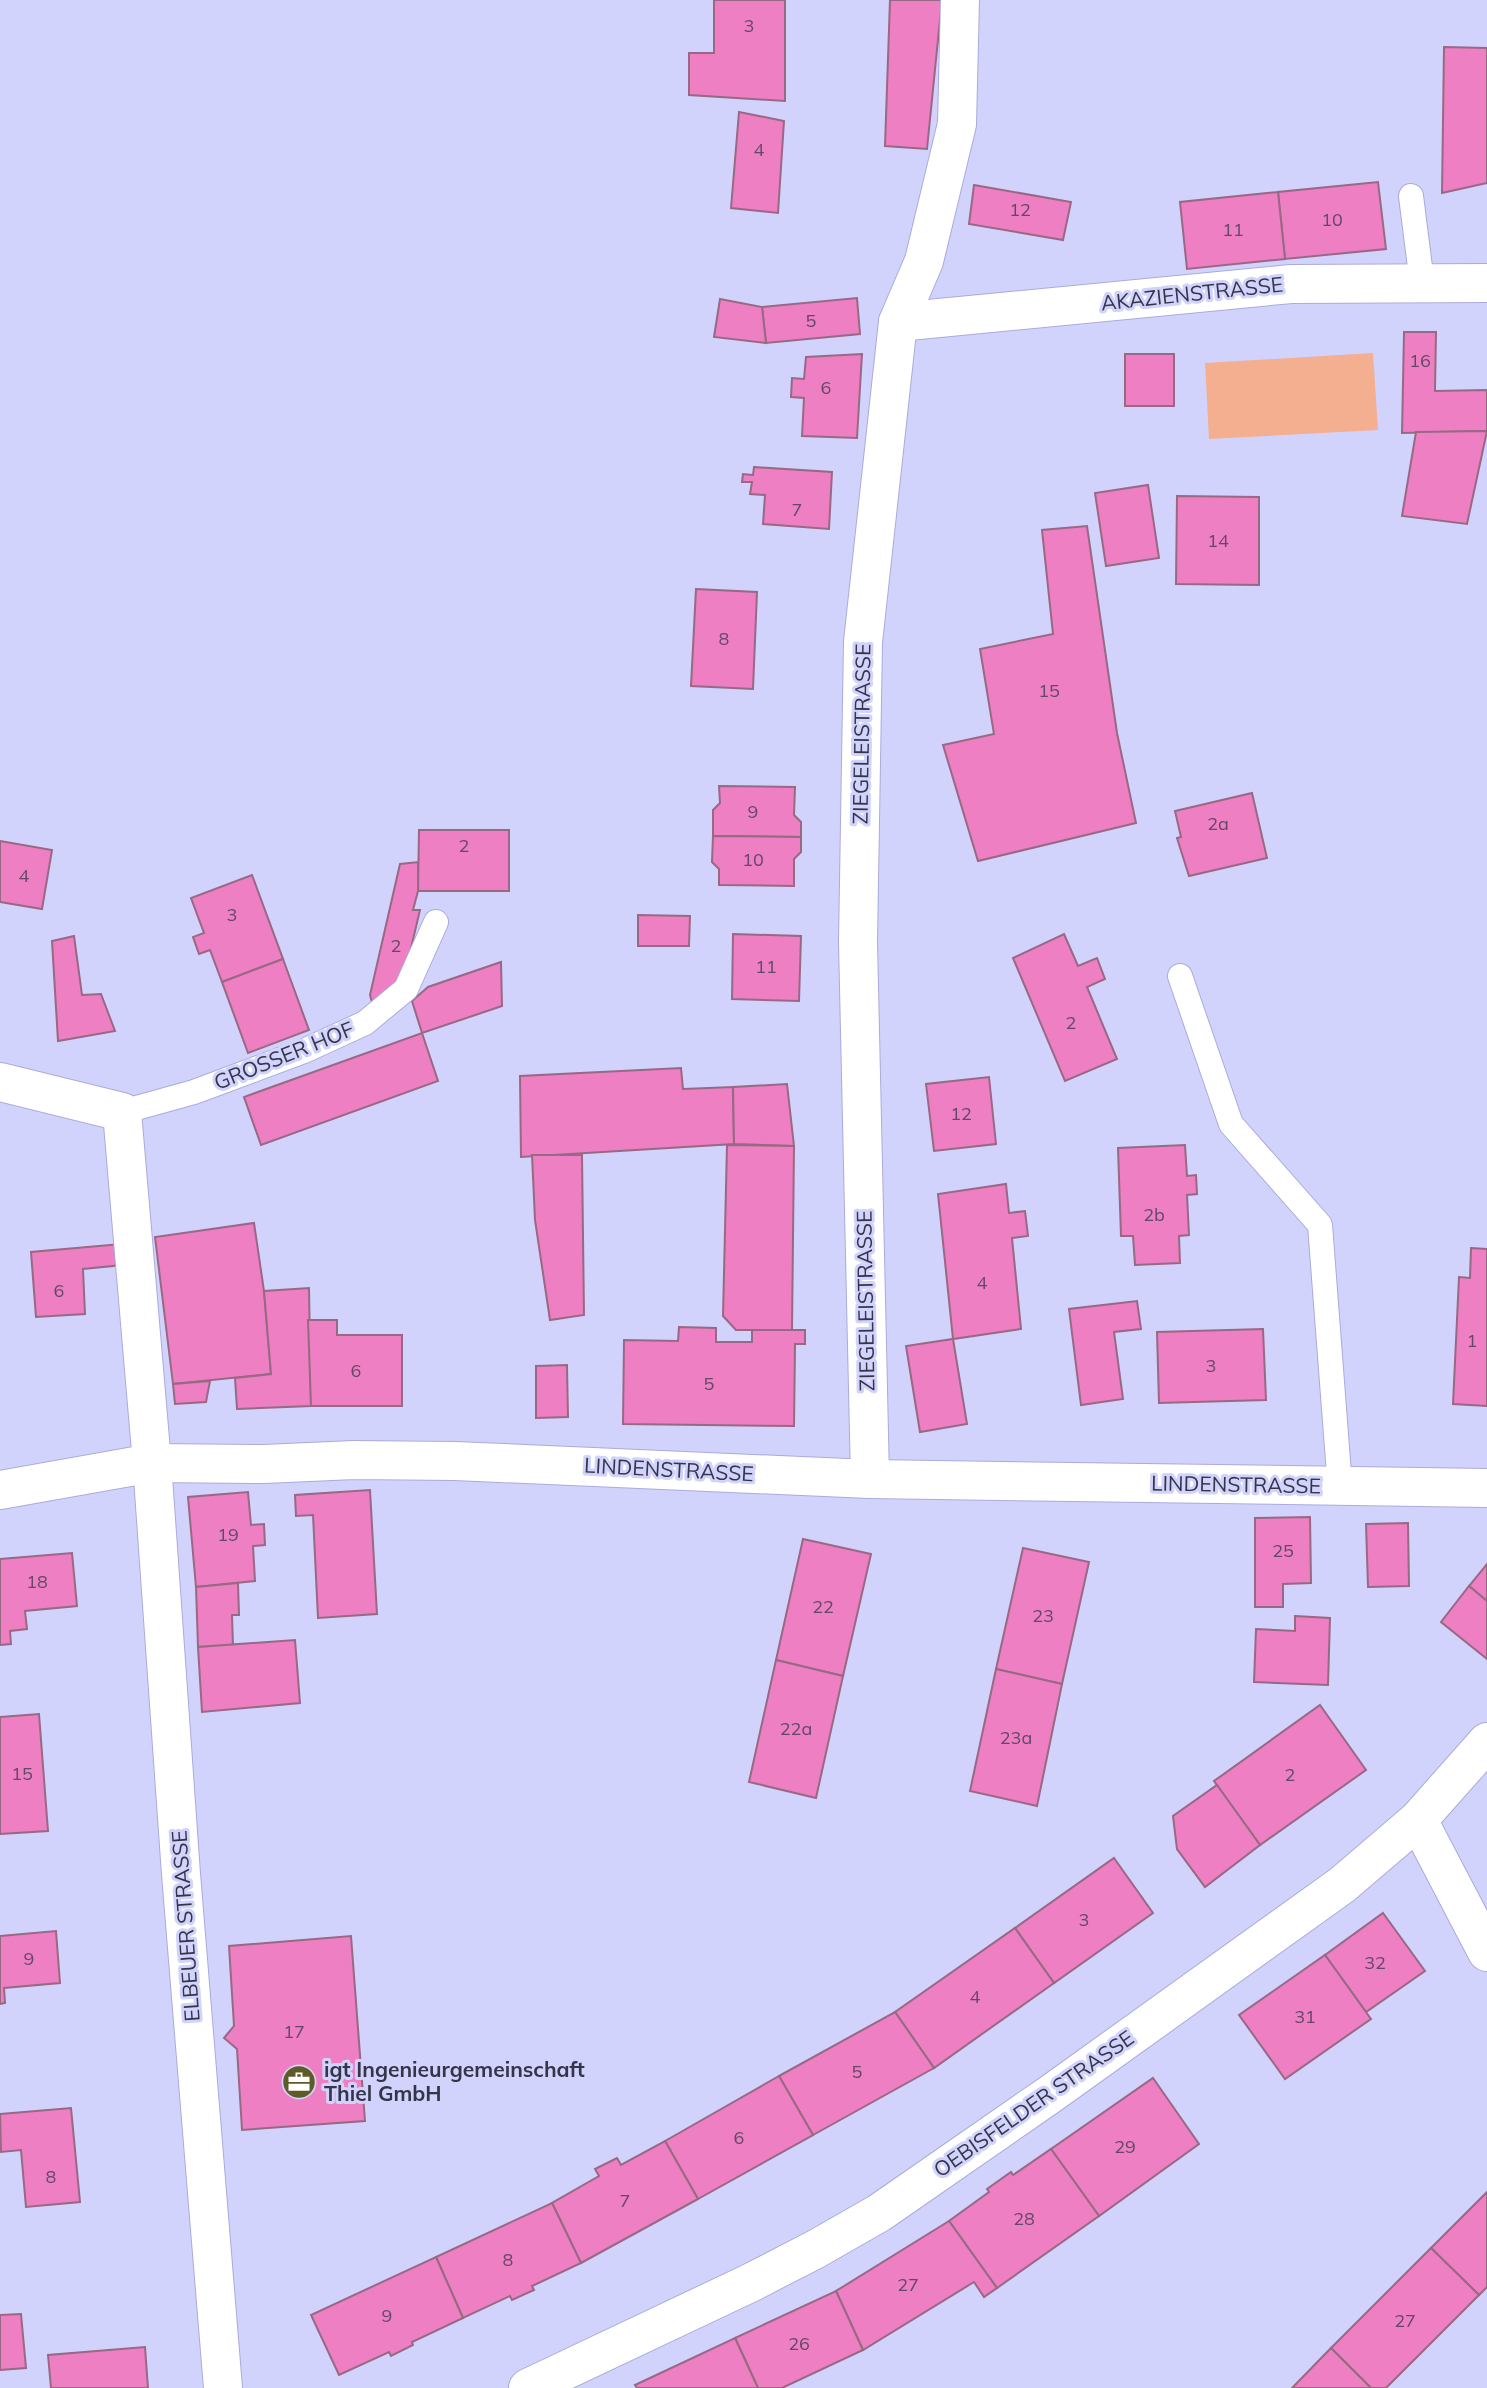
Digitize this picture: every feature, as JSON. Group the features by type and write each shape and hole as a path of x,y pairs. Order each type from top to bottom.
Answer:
{"street":[{"name":"ZIEGELEISTRASSE","path":"870,1479 858,942 863,642 898,323 924,261 957,124 960,0"},
{"name":"AKAZIENSTRASSE","path":"898,323 1291,284 1487,283"},
{"name":"GROSSER HOF","path":"0,1082 121,1112"},
{"path":"121,1112 152,1463"},
{"name":"LINDENSTRASSE","path":"0,1490 152,1463 455,1461 870,1479 1487,1488"},
{"name":"ELBEUER STRASSE","path":"152,1463 181,1874 223,2388"},
{"name":"OEBISFELDER STRASSE","path":"528,2388 750,2283 827,2244 879,2213 1342,1885 1418,1820 1487,1742"},
{"path":"1418,1820 1487,1952"}],"lane":[{"path":"1410,196 1422,283"},
{"name":"GROSSER HOF","path":"121,1112 194,1092 304,1051 365,1023 406,989 436,922"},
{"name":"LINDENSTRASSE","path":"1180,976 1231,1124 1320,1225 1340,1487"}],"shaded area":[{"path":"1373,353 1378,430 1209,439 1205,363"}],"building":[{"path":"714,0 785,0 785,101 689,95 689,53 714,53"},
{"path":"890,0 942,0 927,149 885,146"},
{"path":"1444,47 1487,48 1487,183 1442,193"},
{"path":"739,112 784,121 778,213 731,208"},
{"path":"1378,182 1386,249 1285,259 1278,192"},
{"path":"974,185 1071,202 1063,240 969,224"},
{"path":"1278,192 1285,259 1187,269 1180,202"},
{"path":"857,298 860,334 766,343 762,307"},
{"path":"720,299 762,307 766,343 714,337"},
{"path":"1404,332 1436,332 1435,391 1487,390 1487,431 1402,433"},
{"path":"862,354 857,438 802,436 804,398 791,397 792,378 804,379 806,357"},
{"path":"1125,354 1174,354 1174,406 1125,406"},
{"path":"1487,431 1467,524 1402,516 1416,432"},
{"path":"754,467 832,472 829,529 763,524 765,495 750,494 752,482 742,482 743,474 753,475"},
{"path":"1148,485 1159,558 1106,566 1095,493"},
{"path":"1177,496 1259,497 1259,585 1176,584"},
{"path":"1087,526 1117,733 1136,823 978,861 943,745 994,734 980,649 1053,634 1042,530"},
{"path":"696,589 757,592 753,689 691,686"},
{"path":"719,786 795,787 794,815 801,822 801,837 713,836 713,810 720,803"},
{"path":"1252,793 1267,858 1189,876 1177,838 1181,837 1175,811"},
{"path":"419,830 509,830 509,891 418,891"},
{"path":"713,836 801,837 801,852 794,859 794,886 719,885 719,869 712,862"},
{"path":"0,841 52,850 42,909 0,902"},
{"path":"418,862 418,891 413,910 420,910 403,982 373,1006 370,995 400,864"},
{"path":"252,875 283,959 222,982 210,950 199,954 193,937 204,933 191,898"},
{"path":"638,915 690,916 689,946 638,946"},
{"path":"733,934 801,936 799,1001 732,999"},
{"path":"1064,934 1078,966 1097,958 1105,979 1087,987 1117,1059 1065,1081 1013,958"},
{"path":"74,936 82,995 101,994 115,1031 58,1041 52,941"},
{"path":"283,959 309,1030 248,1053 222,982"},
{"path":"501,962 502,1006 422,1033 412,1001 428,987"},
{"path":"422,1033 438,1081 261,1145 244,1097"},
{"path":"681,1068 683,1089 733,1087 734,1144 521,1157 520,1076"},
{"path":"989,1077 996,1144 934,1151 926,1084"},
{"path":"787,1084 794,1146 734,1144 733,1087"},
{"path":"727,1145 794,1146 792,1330 736,1330 723,1316"},
{"path":"1185,1145 1187,1176 1196,1175 1197,1194 1187,1195 1189,1235 1179,1236 1180,1263 1135,1265 1133,1236 1121,1236 1118,1148"},
{"path":"532,1155 582,1155 584,1315 550,1320 535,1220"},
{"path":"1006,1184 1009,1213 1025,1211 1028,1236 1012,1238 1021,1329 953,1339 938,1194"},
{"path":"254,1223 264,1291 271,1374 173,1384 155,1237"},
{"path":"121,1244 123,1265 83,1269 85,1314 36,1317 31,1252"},
{"path":"1471,1248 1487,1249 1487,1406 1453,1404 1459,1277 1470,1278"},
{"path":"309,1288 311,1406 237,1409 235,1378 271,1374 264,1291"},
{"path":"1137,1301 1141,1329 1114,1332 1123,1399 1081,1405 1069,1309"},
{"path":"308,1320 337,1320 337,1335 402,1335 402,1406 311,1406"},
{"path":"679,1327 716,1328 716,1342 752,1342 752,1330 805,1330 805,1344 795,1344 794,1426 623,1424 624,1340 678,1341"},
{"path":"1263,1329 1266,1400 1159,1403 1157,1332"},
{"path":"953,1339 967,1424 920,1432 906,1346"},
{"path":"567,1365 568,1417 536,1418 536,1366"},
{"path":"210,1381 206,1402 175,1404 173,1384"},
{"path":"370,1490 377,1614 318,1618 313,1515 296,1516 295,1495"},
{"path":"248,1492 251,1525 264,1524 265,1545 253,1546 255,1581 196,1587 188,1497"},
{"path":"1310,1517 1311,1583 1283,1584 1283,1607 1255,1607 1255,1518"},
{"path":"1408,1523 1409,1586 1368,1587 1366,1524"},
{"path":"803,1539 871,1554 843,1676 776,1660"},
{"path":"1023,1548 1089,1562 1062,1684 996,1669"},
{"path":"72,1553 77,1606 25,1611 27,1629 10,1631 11,1644 0,1645 0,1559"},
{"path":"1487,1564 1487,1601 1469,1586"},
{"path":"238,1583 239,1615 232,1615 233,1646 198,1647 196,1587"},
{"path":"1469,1586 1487,1601 1487,1659 1441,1622"},
{"path":"1295,1616 1330,1618 1328,1685 1254,1682 1256,1629 1295,1631"},
{"path":"295,1640 300,1703 202,1712 198,1647"},
{"path":"776,1660 843,1676 816,1798 749,1782"},
{"path":"996,1669 1062,1684 1037,1806 970,1791"},
{"path":"1320,1705 1366,1770 1260,1845 1214,1781"},
{"path":"39,1714 48,1831 0,1834 0,1717"},
{"path":"1217,1785 1260,1845 1205,1887 1177,1849 1173,1816"},
{"path":"1114,1858 1153,1913 1054,1983 1015,1928"},
{"path":"1383,1913 1425,1971 1366,2012 1325,1955"},
{"path":"1015,1928 1054,1983 934,2068 895,2012"},
{"path":"56,1931 60,1983 4,1988 5,2003 0,2004 0,1936"},
{"path":"351,1936 365,2121 242,2130 237,2049 224,2038 234,2026 229,1946"},
{"path":"1325,1955 1371,2019 1285,2079 1239,2015"},
{"path":"895,2012 934,2068 813,2135 779,2076"},
{"path":"779,2076 813,2135 698,2199 665,2141"},
{"path":"1153,2078 1199,2144 1099,2216 1051,2149"},
{"path":"71,2108 80,2202 26,2207 21,2150 1,2152 0,2114"},
{"path":"665,2141 698,2199 581,2263 552,2203 599,2176 595,2169 617,2158 621,2165"},
{"path":"1051,2149 1099,2216 997,2288 949,2221 1011,2172 1013,2175"},
{"path":"1487,2192 1487,2287 1479,2295 1431,2248"},
{"path":"552,2203 581,2263 532,2286 534,2290 512,2300 510,2296 463,2318 436,2257"},
{"path":"949,2221 997,2288 984,2297 974,2282 863,2350 836,2291"},
{"path":"1431,2248 1479,2295 1386,2388 1371,2388 1331,2348"},
{"path":"436,2257 463,2318 412,2342 413,2345 391,2356 389,2352 339,2375 311,2315"},
{"path":"836,2291 863,2350 782,2388 758,2388 735,2338"},
{"path":"21,2314 26,2368 0,2370 0,2315"},
{"path":"735,2338 758,2388 637,2388 635,2385"},
{"path":"145,2347 148,2388 51,2388 48,2355"},
{"path":"1331,2348 1371,2388 1292,2388"}],"place":[{"name":"igt Ingenieurgemeinschaft Thiel GmbH","path":"299,2082"}]}
